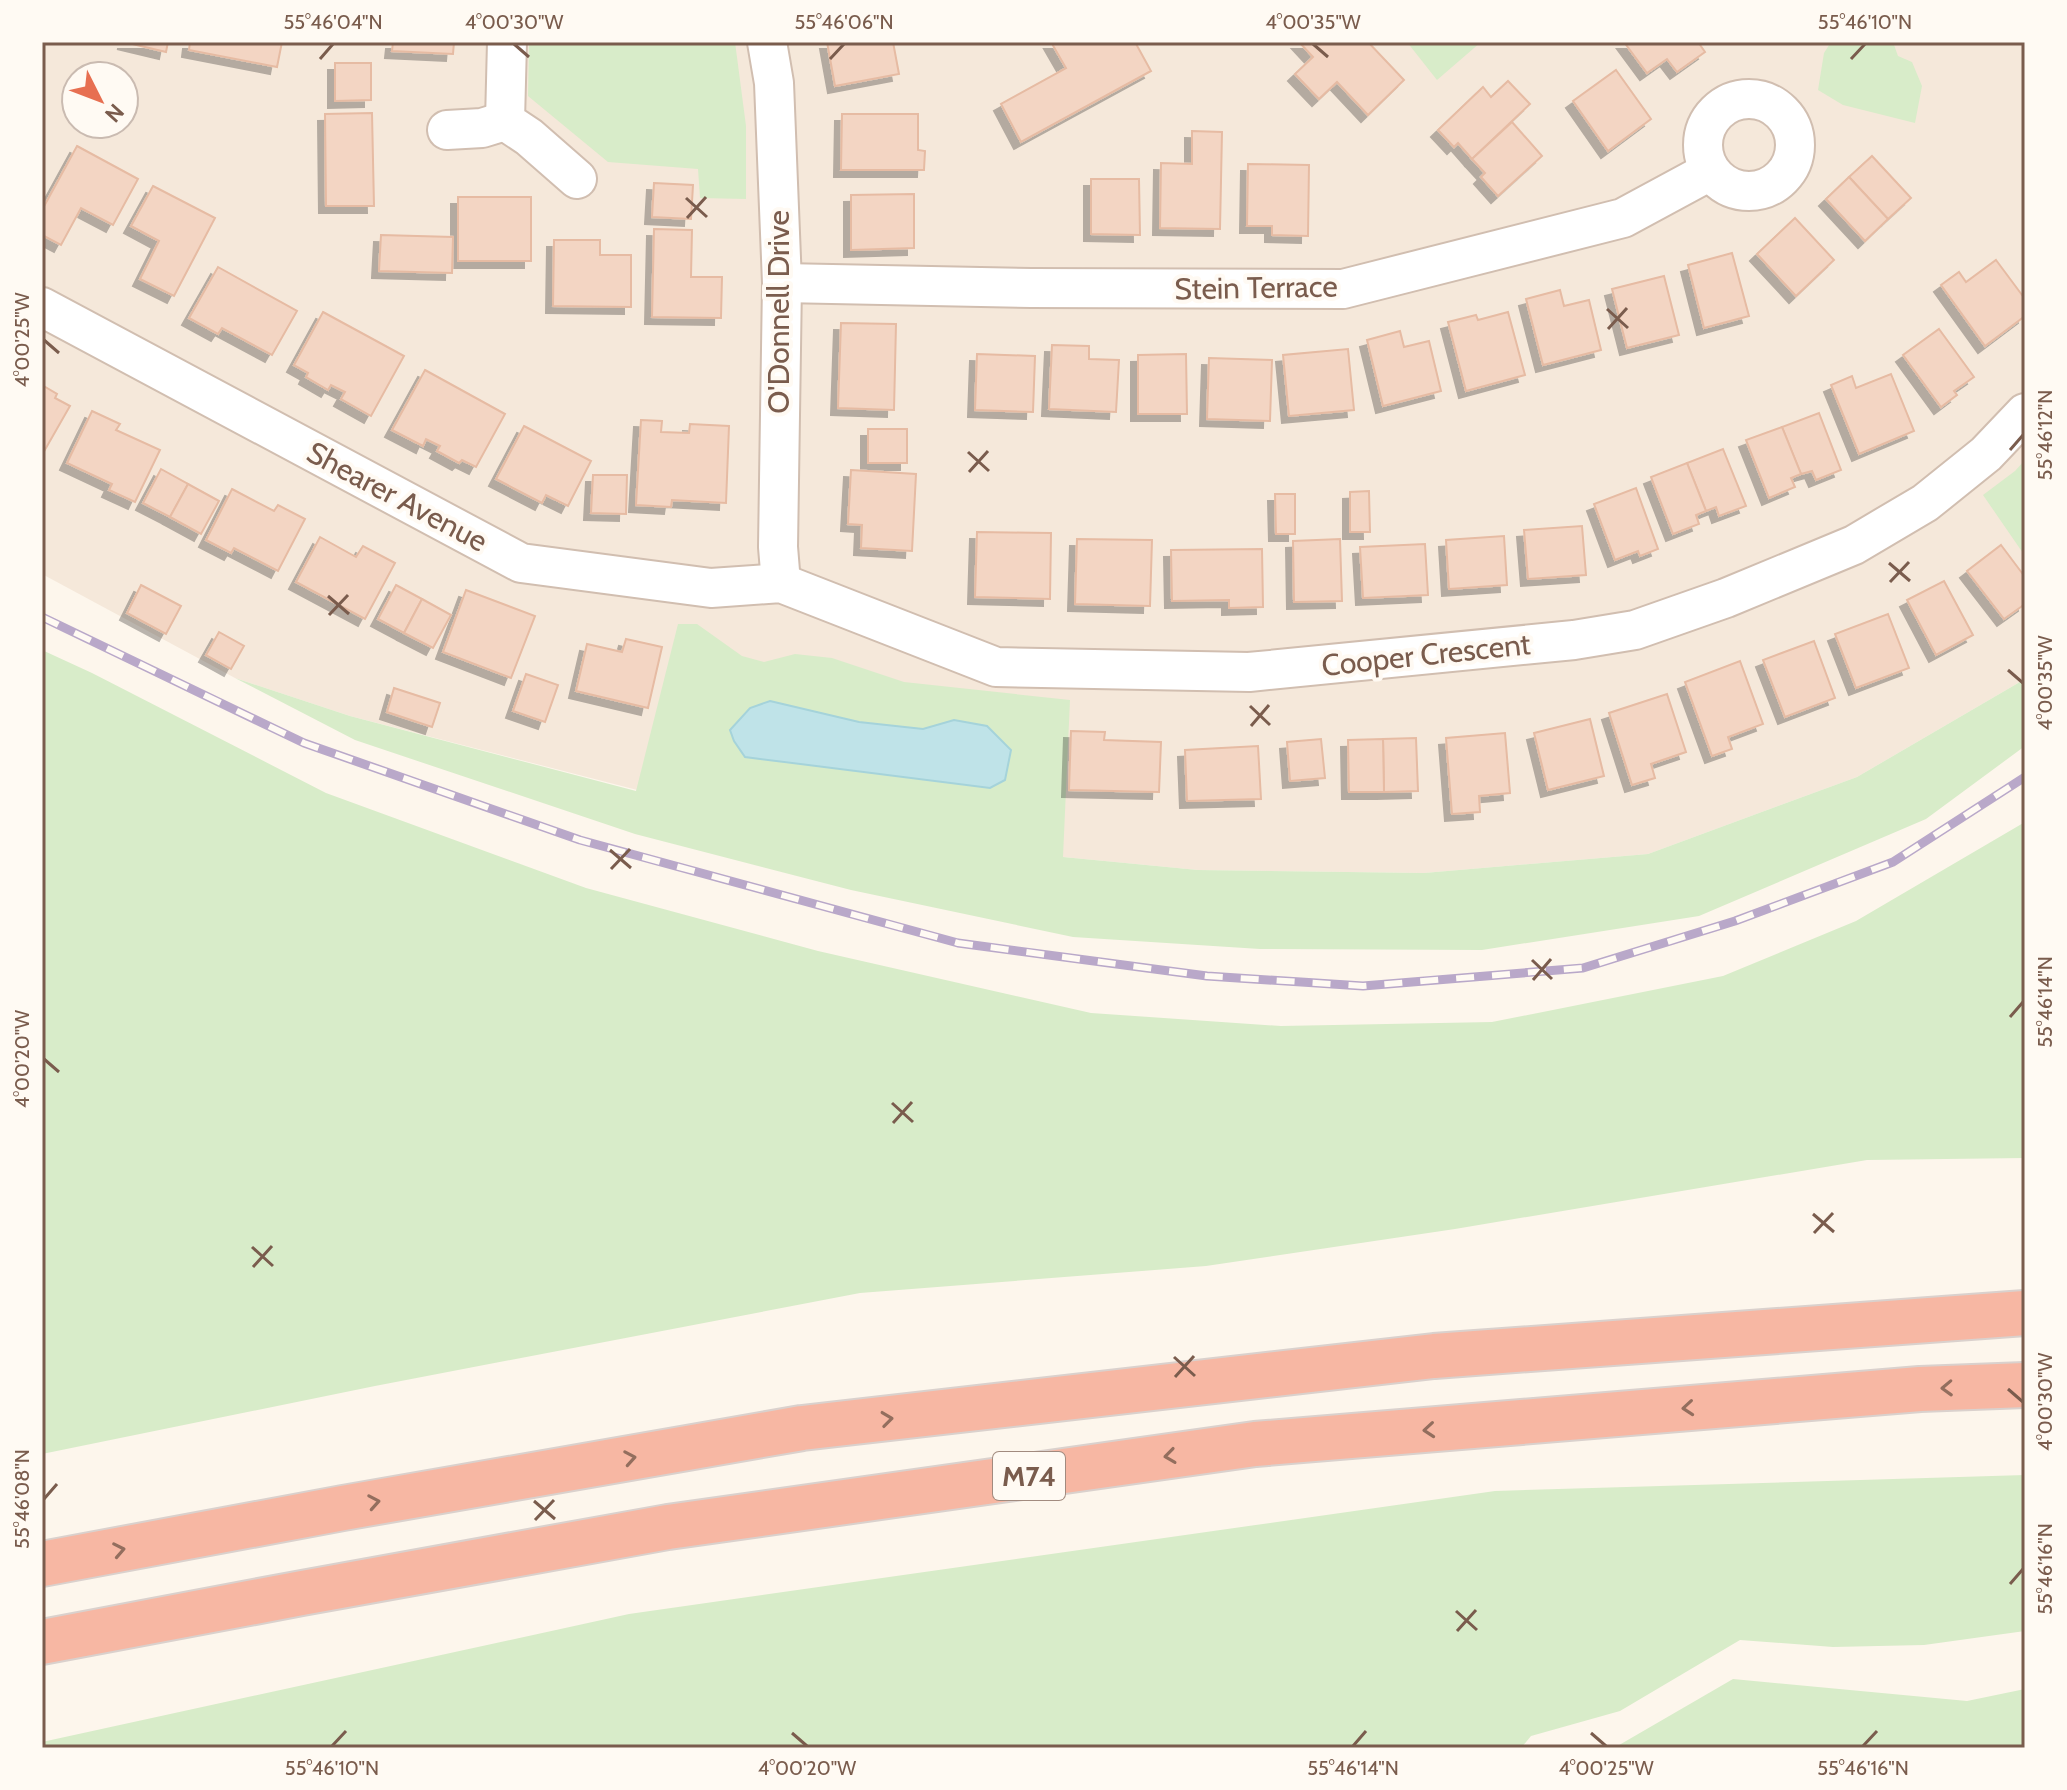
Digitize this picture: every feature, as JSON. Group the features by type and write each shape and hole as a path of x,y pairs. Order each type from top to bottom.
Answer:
{"highway":[{"path":"42,1564 802,1428 1434,1356 2025,1313"},
{"name":"M74","path":"42,1642 668,1527 1255,1444 1904,1391 2025,1385"}],"street":[{"path":"505,121 507,42"},
{"name":"O'Donnell Drive","path":"767,42 774,83 782,283 778,547 781,583"},
{"path":"447,130 482,128 505,121"},
{"path":"505,121 529,137 577,179"},
{"name":"Stein Terrace","path":"782,283 1343,289 1623,218 1710,171"},
{"name":"Shearer Avenue","path":"42,307 521,563 711,588 781,583"},
{"name":"Cooper Crescent","path":"781,583 996,667 1249,672 1574,640 1635,630 1726,598 1854,545 1925,503 1986,454 2025,413"}],"shaded area":[{"path":"42,42 2025,42 2025,679 1857,777 1648,854 1424,873 1198,870 1063,857 715,810 350,716 235,678 42,574"}],"green space":[{"path":"529,42 735,42 746,126 746,199 700,198 698,169 608,162 528,96"},
{"path":"1407,42 1481,42 1437,80"},
{"path":"1831,42 1893,42 1898,56 1912,62 1922,86 1915,123 1843,105 1818,90 1824,53"},
{"path":"2025,460 2025,556 1983,495"},
{"path":"678,624 697,624 742,656 764,662 795,654 832,658 904,682 1070,700 1063,857 1198,870 1424,873 1648,854 1857,777 2025,679 2025,746 1926,819 1699,916 1482,950 1260,949 1073,937 851,890 635,834 355,740 235,678 350,716 636,791"},
{"path":"42,650 326,793 586,888 818,951 1091,1013 1281,1026 1492,1022 1723,976 1856,921 2025,822 2025,1158 1867,1160 1455,1229 1206,1266 860,1293 375,1386 42,1454"},
{"path":"2025,1475 2025,1631 1924,1645 1833,1647 1740,1640 1620,1711 1531,1736 1521,1748 42,1748 42,1742 629,1614 1495,1491"},
{"path":"1733,1679 1967,1701 2025,1689 2025,1748 1614,1748"}],"water":[{"path":"770,701 859,722 923,729 954,720 987,726 1011,750 1005,780 990,788 745,757 730,730 750,708"}],"building":[{"path":"124,42 168,42 166,52"},
{"path":"190,42 282,42 277,67 189,50"},
{"path":"393,42 454,42 453,54 392,51"},
{"path":"827,42 893,42 899,74 835,86"},
{"path":"1051,42 1135,42 1151,71 1021,142 1001,104 1066,68"},
{"path":"1299,42 1368,42 1404,80 1368,115 1337,82 1319,99 1295,74 1313,57"},
{"path":"1624,42 1698,42 1705,52 1677,72 1667,59 1647,73"},
{"path":"335,63 371,63 371,100 335,101"},
{"path":"1616,70 1651,119 1608,151 1573,101"},
{"path":"1508,81 1530,104 1472,159 1458,143 1454,147 1438,130 1483,87 1491,97"},
{"path":"372,113 374,206 326,206 325,114"},
{"path":"842,114 918,114 918,150 925,151 924,170 841,170"},
{"path":"1512,122 1542,156 1498,196 1481,177 1485,173 1472,159"},
{"path":"1192,131 1222,132 1220,229 1160,228 1161,163 1192,164"},
{"path":"77,146 138,179 113,225 81,208 61,245 42,235 42,210"},
{"path":"1872,156 1911,198 1888,219 1849,177"},
{"path":"1248,164 1309,165 1308,236 1272,235 1272,226 1247,226"},
{"path":"1849,177 1888,219 1865,241 1826,199"},
{"path":"1091,179 1139,179 1140,235 1091,234"},
{"path":"654,183 693,185 691,219 652,217"},
{"path":"153,186 215,218 174,296 140,279 159,241 131,226"},
{"path":"914,194 914,248 851,250 851,195"},
{"path":"458,197 531,197 531,261 458,261"},
{"path":"1795,218 1834,260 1796,296 1757,254"},
{"path":"654,229 692,230 691,277 722,277 721,318 652,317"},
{"path":"381,235 453,237 452,273 379,271"},
{"path":"554,240 600,240 600,255 631,255 631,307 553,306"},
{"path":"1732,253 1749,316 1704,328 1688,265"},
{"path":"1996,260 2025,299 2025,316 1985,346 1941,285 1959,272 1966,282"},
{"path":"218,267 297,311 272,355 222,328 218,334 189,318"},
{"path":"1664,276 1679,335 1627,348 1612,289"},
{"path":"1560,290 1564,306 1589,300 1601,350 1543,365 1526,299"},
{"path":"323,312 404,356 371,416 341,399 345,392 331,385 328,390 306,377 308,373 294,365"},
{"path":"1508,312 1525,375 1466,391 1448,322 1476,315 1478,320"},
{"path":"841,323 896,324 894,410 838,408"},
{"path":"1939,329 1974,377 1954,391 1957,395 1941,407 1903,355"},
{"path":"1400,331 1404,347 1429,341 1441,391 1383,406 1367,340"},
{"path":"1052,345 1089,346 1089,359 1119,360 1116,412 1049,409"},
{"path":"1348,349 1354,410 1289,416 1283,355"},
{"path":"977,354 1035,356 1033,412 975,410"},
{"path":"1186,354 1187,414 1138,414 1138,355"},
{"path":"1209,358 1272,360 1270,421 1207,419"},
{"path":"425,370 505,414 476,467 462,460 459,463 437,451 440,446 426,439 423,446 392,430"},
{"path":"1891,374 1914,431 1859,454 1831,385 1852,376 1856,388"},
{"path":"42,385 57,394 55,398 70,406 42,455"},
{"path":"92,411 120,424 116,430 160,450 135,502 109,490 112,484 67,463"},
{"path":"1819,413 1841,470 1816,480 1812,471 1801,474 1782,427"},
{"path":"641,420 662,421 661,432 689,433 690,424 729,426 726,503 672,500 671,507 636,505"},
{"path":"524,426 591,461 568,506 546,495 542,503 496,479"},
{"path":"1782,427 1801,474 1791,478 1795,487 1769,498 1746,440"},
{"path":"868,429 907,429 907,463 868,463"},
{"path":"1723,449 1746,506 1719,516 1716,507 1706,511 1687,463"},
{"path":"1687,463 1706,511 1696,515 1699,524 1673,534 1651,477"},
{"path":"161,469 188,484 170,517 143,503"},
{"path":"851,470 916,474 912,551 861,548 862,525 848,524"},
{"path":"593,475 627,475 626,514 591,513"},
{"path":"188,484 219,501 201,534 170,517"},
{"path":"1636,488 1658,549 1640,556 1638,551 1615,560 1594,504"},
{"path":"232,489 274,511 278,505 305,519 278,571 234,548 231,553 206,540"},
{"path":"1369,491 1370,532 1350,532 1350,492"},
{"path":"1275,494 1295,494 1295,534 1276,534"},
{"path":"1582,526 1586,575 1528,579 1524,530"},
{"path":"977,532 1051,533 1050,599 975,597"},
{"path":"1504,536 1507,585 1449,589 1446,540"},
{"path":"320,537 356,557 363,546 395,563 365,619 296,582"},
{"path":"1077,539 1152,540 1150,606 1075,604"},
{"path":"1340,539 1342,601 1294,602 1293,541"},
{"path":"1425,544 1428,595 1363,598 1360,547"},
{"path":"2001,545 2025,577 2025,604 2004,619 1967,571"},
{"path":"1262,549 1263,607 1229,608 1229,600 1172,601 1171,550"},
{"path":"1944,581 1973,635 1936,655 1907,600"},
{"path":"141,585 181,606 166,634 127,613"},
{"path":"396,585 422,599 404,633 378,619"},
{"path":"466,590 535,616 511,678 443,652"},
{"path":"422,599 451,615 433,648 404,633"},
{"path":"1888,614 1909,668 1856,688 1835,634"},
{"path":"219,632 244,646 231,669 206,655"},
{"path":"626,639 662,647 648,708 576,691 587,644 622,652"},
{"path":"1814,641 1835,698 1785,717 1763,660"},
{"path":"1740,661 1763,724 1728,737 1732,749 1712,756 1685,682"},
{"path":"526,674 558,685 545,722 513,711"},
{"path":"394,688 440,703 432,727 387,712"},
{"path":"1667,694 1686,752 1651,764 1655,778 1632,785 1609,713"},
{"path":"1590,719 1604,776 1548,790 1534,733"},
{"path":"1071,731 1105,732 1104,740 1161,742 1159,792 1069,790"},
{"path":"1505,733 1510,793 1479,796 1480,812 1452,814 1446,738"},
{"path":"1416,738 1418,791 1384,792 1383,739"},
{"path":"1321,739 1325,778 1290,781 1287,742"},
{"path":"1383,739 1384,792 1349,792 1348,740"},
{"path":"1258,746 1261,799 1187,801 1185,750"}],"railway":[{"path":"42,617 304,743 580,840 958,943 1207,976 1363,986 1583,968 1735,921 1893,862 2025,777"}]}
